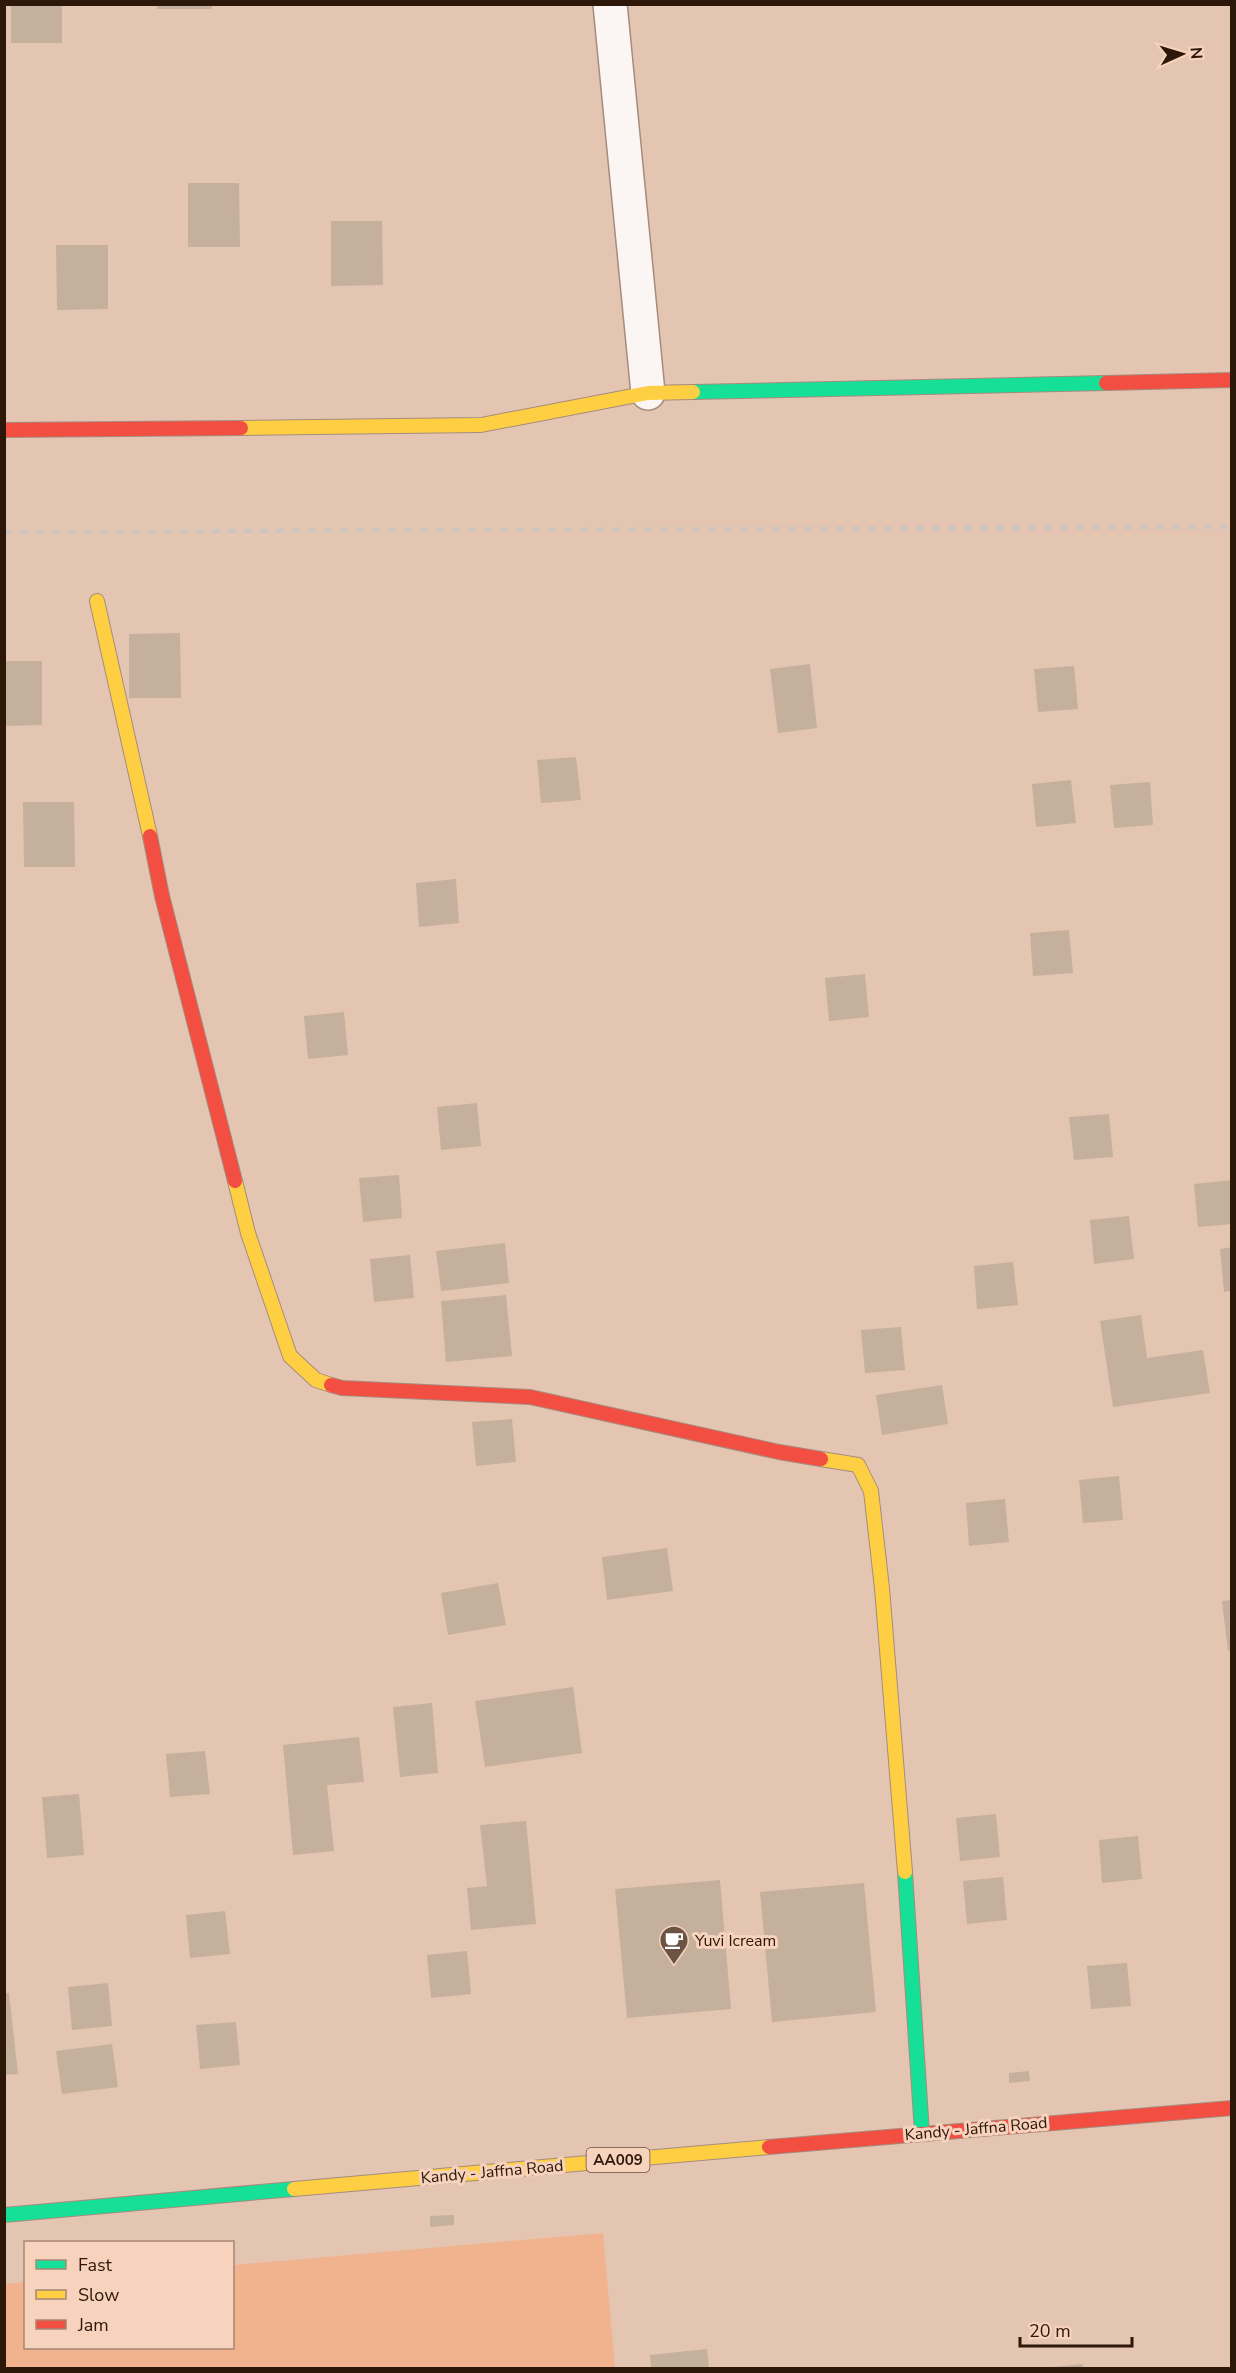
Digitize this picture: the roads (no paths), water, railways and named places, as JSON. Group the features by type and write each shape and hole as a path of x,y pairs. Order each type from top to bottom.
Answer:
{"main road":[{"path":"4,430 481,425 648,393 1232,380"},
{"path":"97,601 134,759 162,896 199,1044 248,1233 290,1356 316,1380 342,1388 530,1397 779,1452 858,1466 871,1491 882,1588 910,1935 922,2133"},
{"name":"Kandy - Jaffna Road","path":"4,2215 922,2133 1232,2108"}],"street":[{"path":"610,4 648,393"}],"railway":[{"path":"4,532 1232,527"}],"place":[{"name":"Yuvi Icream","path":"674,1966"}]}
